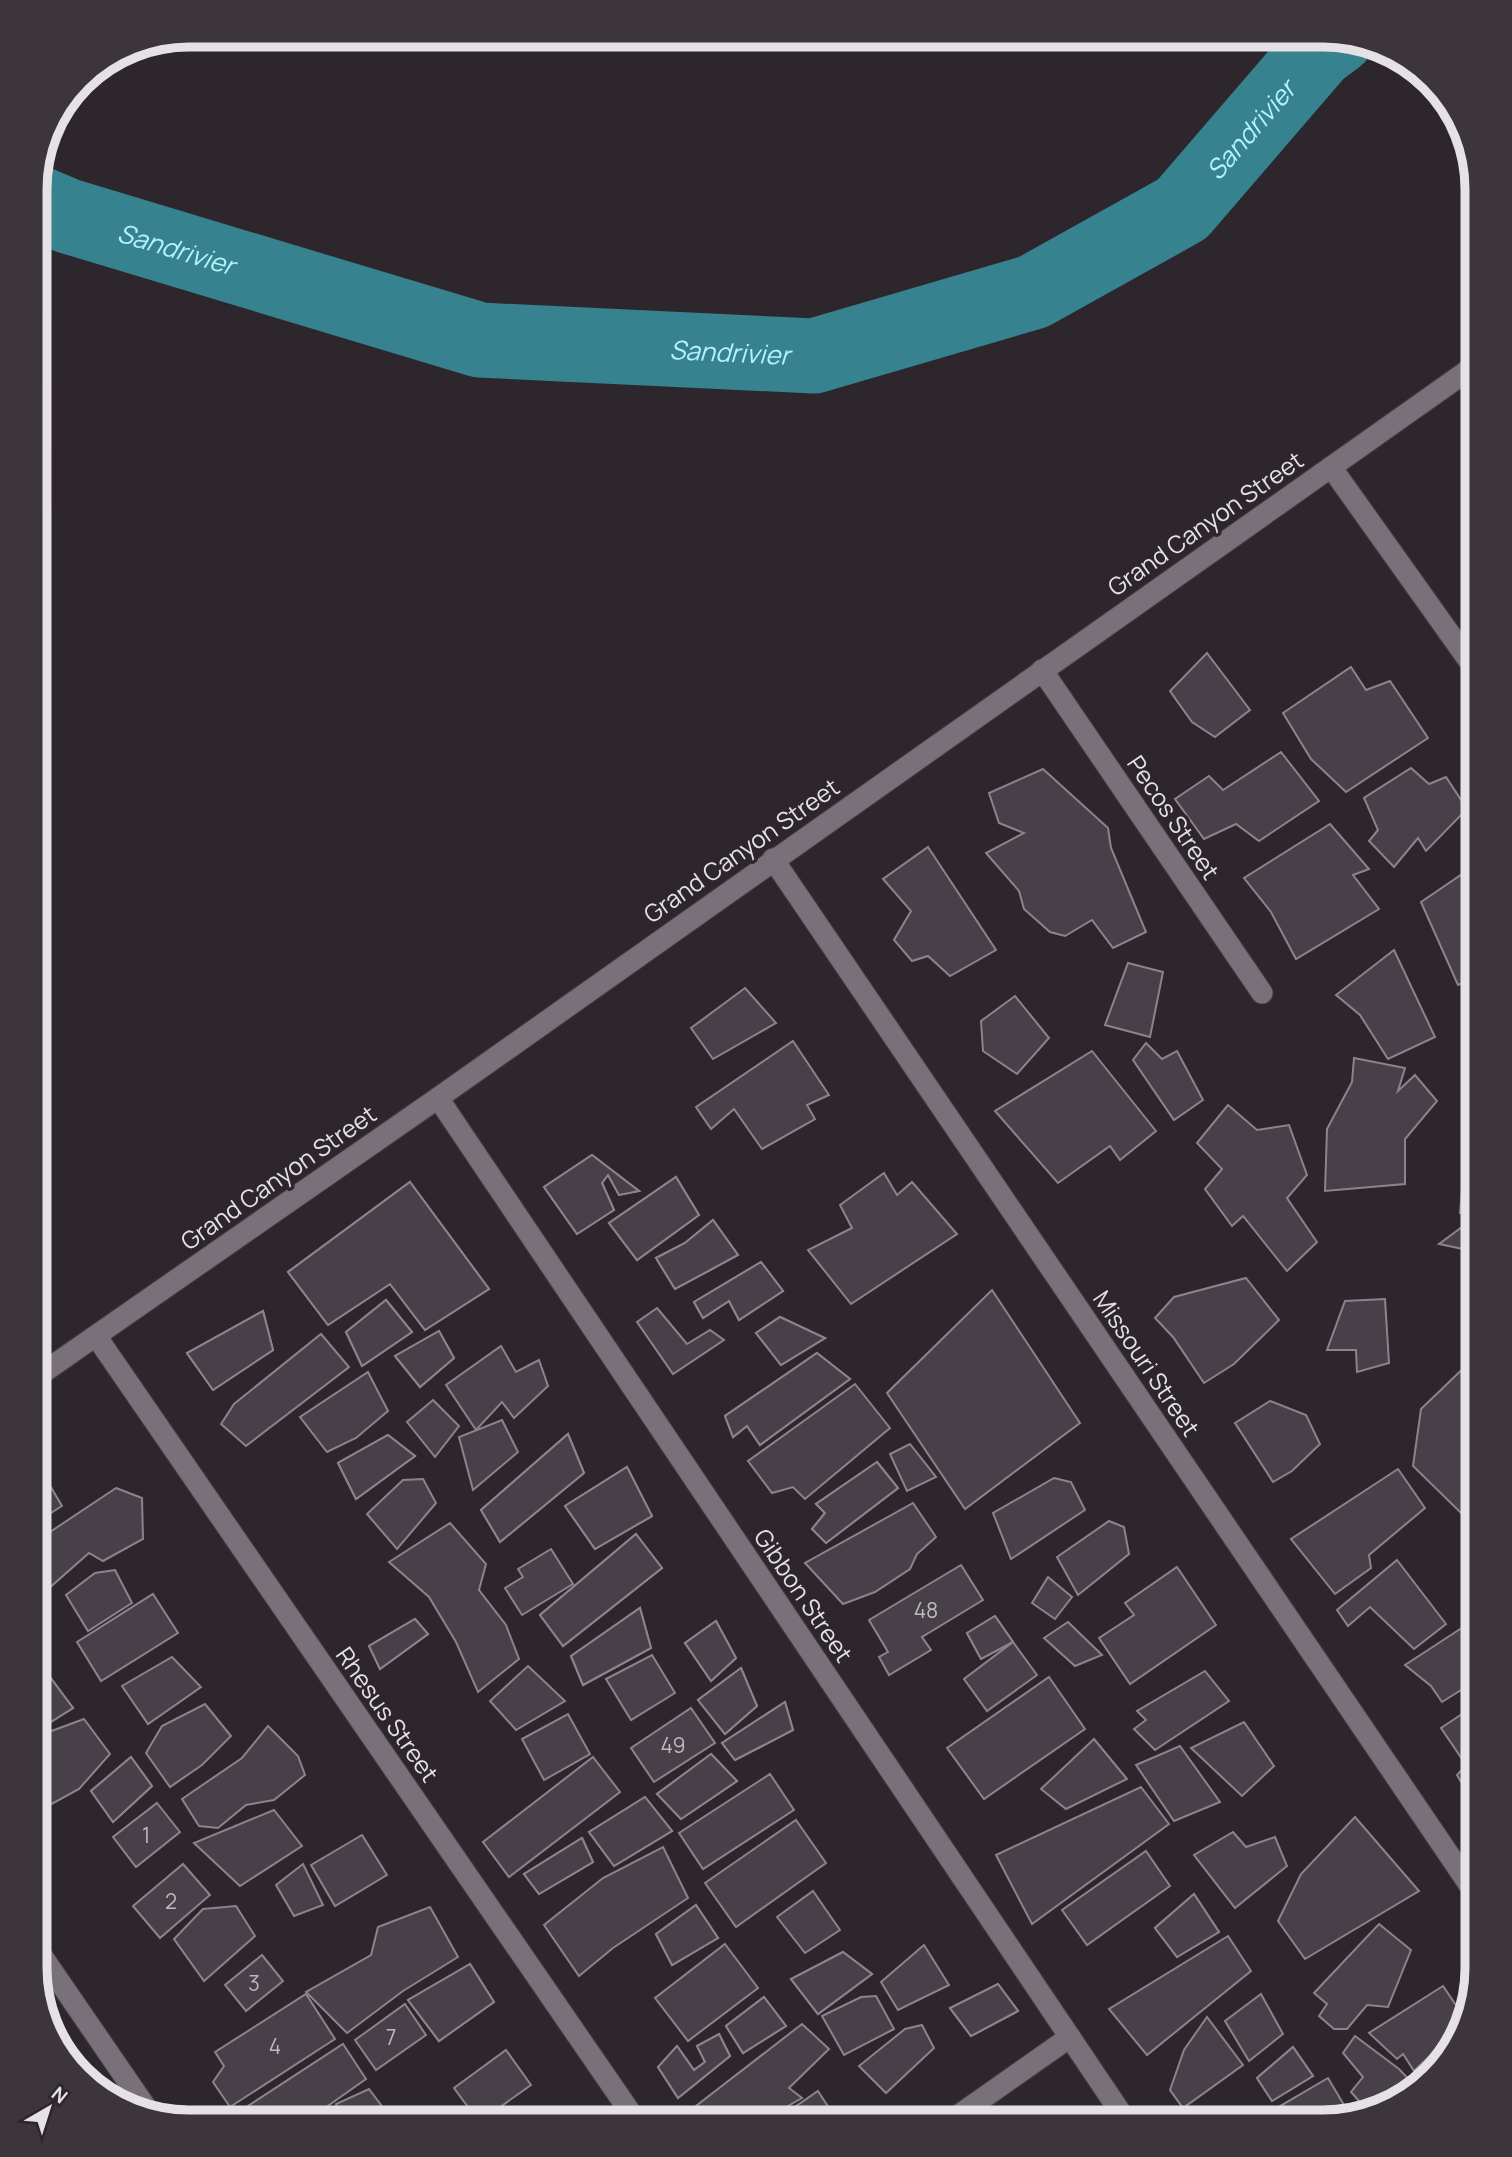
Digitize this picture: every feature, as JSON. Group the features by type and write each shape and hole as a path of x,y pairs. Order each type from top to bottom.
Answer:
{"street":[{"name":"Grand Canyon Street","path":"47,1370 438,1098 1465,372"},
{"path":"1331,467 1465,655"},
{"name":"Pecos Street","path":"1042,670 1262,993"},
{"name":"Missouri Street","path":"773,859 1465,1878"},
{"name":"Gibbon Street","path":"438,1098 1120,2110"},
{"name":"Rhesus Street","path":"96,1336 628,2109"},
{"path":"47,1963 142,2102"},
{"path":"967,2110 1070,2037"}],"building":[{"path":"1207,653 1250,710 1215,737 1192,722 1170,691"},
{"path":"1351,667 1366,690 1390,681 1428,738 1346,792 1311,759 1283,713"},
{"path":"1281,752 1319,801 1259,841 1236,824 1204,839 1175,799 1209,776 1223,790"},
{"path":"1411,768 1429,784 1446,777 1465,806 1465,811 1426,851 1418,838 1394,867 1369,841 1378,830 1364,798"},
{"path":"1043,769 1108,828 1111,848 1146,932 1113,948 1092,920 1065,936 1050,932 1024,909 1019,891 986,853 1024,833 999,823 989,793"},
{"path":"1330,824 1369,869 1353,875 1379,909 1296,959 1271,912 1244,878"},
{"path":"928,847 996,950 950,976 928,956 912,961 894,940 911,911 883,879"},
{"path":"1465,872 1465,982 1458,985 1421,902"},
{"path":"1394,950 1435,1037 1388,1059 1360,1015 1336,995"},
{"path":"1128,963 1163,972 1150,1037 1105,1025"},
{"path":"745,988 776,1023 713,1059 691,1028"},
{"path":"1015,996 1049,1038 1017,1074 983,1051 981,1021"},
{"path":"793,1041 829,1095 807,1105 815,1119 762,1149 734,1109 711,1129 696,1107"},
{"path":"1146,1043 1162,1059 1177,1051 1203,1100 1174,1120 1133,1060"},
{"path":"1092,1051 1156,1131 1120,1160 1110,1146 1058,1183 995,1111"},
{"path":"1354,1058 1405,1068 1398,1091 1415,1075 1437,1101 1405,1139 1405,1184 1325,1191 1327,1129 1352,1082"},
{"path":"1228,1105 1257,1130 1289,1125 1307,1175 1287,1198 1317,1242 1287,1271 1243,1216 1232,1226 1205,1189 1222,1169 1197,1143"},
{"path":"592,1155 639,1191 619,1195 608,1175 602,1183 614,1210 577,1234 544,1187"},
{"path":"592,1155 639,1191 619,1195 608,1175 602,1183 614,1210 577,1234 544,1187"},
{"path":"884,1173 897,1195 912,1182 957,1234 851,1304 808,1250 852,1228 840,1205"},
{"path":"676,1177 699,1215 637,1260 609,1223"},
{"path":"676,1177 699,1215 637,1260 609,1223"},
{"path":"410,1182 489,1289 425,1330 390,1284 328,1325 288,1272"},
{"path":"410,1182 489,1289 425,1330 390,1284 328,1325 288,1272"},
{"path":"1465,1187 1465,1213 1460,1213 1462,1190"},
{"path":"713,1220 738,1255 675,1289 656,1258 685,1243"},
{"path":"713,1220 738,1255 675,1289 656,1258 685,1243"},
{"path":"1465,1225 1465,1249 1439,1244"},
{"path":"761,1262 783,1291 739,1320 729,1301 703,1318 694,1302"},
{"path":"761,1262 783,1291 739,1320 729,1301 703,1318 694,1302"},
{"path":"1246,1278 1279,1320 1234,1364 1204,1383 1173,1337 1155,1318 1174,1297"},
{"path":"992,1290 1080,1423 965,1509 887,1393"},
{"path":"1385,1299 1389,1363 1357,1372 1356,1350 1327,1350 1345,1301"},
{"path":"386,1300 412,1332 362,1366 346,1332"},
{"path":"386,1300 412,1332 362,1366 346,1332"},
{"path":"657,1308 687,1344 710,1330 724,1340 673,1374 637,1322"},
{"path":"263,1311 273,1350 213,1390 187,1353"},
{"path":"263,1311 273,1350 213,1390 187,1353"},
{"path":"780,1317 825,1338 781,1365 756,1333"},
{"path":"780,1317 825,1338 781,1365 756,1333"},
{"path":"439,1331 454,1358 420,1387 395,1356"},
{"path":"439,1331 454,1358 420,1387 395,1356"},
{"path":"321,1334 349,1367 246,1446 221,1424 234,1404"},
{"path":"501,1346 516,1372 539,1360 548,1386 514,1418 502,1402 476,1430 446,1385"},
{"path":"817,1353 850,1379 760,1445 747,1426 733,1437 725,1416"},
{"path":"817,1353 850,1379 760,1445 747,1426 733,1437 725,1416"},
{"path":"1465,1367 1465,1510 1461,1513 1413,1466 1421,1409"},
{"path":"368,1372 388,1411 356,1438 327,1452 300,1417"},
{"path":"855,1384 890,1428 805,1499 793,1487 772,1493 748,1461"},
{"path":"433,1400 459,1426 435,1457 407,1422"},
{"path":"1270,1401 1306,1415 1320,1444 1292,1471 1273,1482 1235,1423"},
{"path":"502,1420 518,1452 473,1490 459,1437"},
{"path":"568,1434 584,1473 500,1542 481,1510"},
{"path":"568,1434 584,1473 500,1542 481,1510"},
{"path":"388,1435 415,1456 356,1499 338,1463"},
{"path":"388,1435 415,1456 356,1499 338,1463"},
{"path":"910,1444 936,1477 907,1491 890,1454"},
{"path":"877,1462 898,1488 826,1543 812,1529 825,1513 816,1504"},
{"path":"877,1462 898,1488 826,1543 812,1529 825,1513 816,1504"},
{"path":"627,1467 652,1516 595,1549 565,1506"},
{"path":"627,1467 652,1516 595,1549 565,1506"},
{"path":"1398,1469 1425,1508 1369,1555 1371,1568 1335,1594 1291,1539"},
{"path":"1054,1478 1071,1482 1085,1510 1011,1559 993,1513"},
{"path":"423,1479 436,1503 397,1549 367,1514 403,1480"},
{"path":"47,1481 62,1506 47,1515"},
{"path":"116,1488 142,1498 143,1539 103,1561 89,1553 48,1589 47,1534"},
{"path":"913,1503 936,1537 917,1554 910,1569 875,1592 843,1604 805,1563"},
{"path":"1109,1521 1124,1527 1129,1554 1078,1595 1057,1557"},
{"path":"450,1523 486,1564 479,1590 506,1625 519,1659 478,1692 456,1642 429,1597 389,1562"},
{"path":"636,1534 662,1568 563,1646 540,1615"},
{"path":"636,1534 662,1568 563,1646 540,1615"},
{"path":"551,1549 573,1584 522,1615 505,1588 523,1577 518,1569"},
{"path":"1397,1560 1446,1624 1414,1649 1370,1607 1348,1626 1337,1610"},
{"path":"961,1565 983,1600 922,1637 931,1650 889,1675 879,1657 888,1652 869,1620"},
{"path":"1177,1567 1216,1625 1130,1684 1099,1638 1134,1615 1125,1603"},
{"path":"115,1570 132,1603 88,1631 66,1595 95,1573"},
{"path":"1048,1577 1072,1597 1055,1619 1032,1603"},
{"path":"153,1594 178,1633 101,1681 77,1642"},
{"path":"640,1608 651,1648 583,1685 571,1656"},
{"path":"640,1608 651,1648 583,1685 571,1656"},
{"path":"995,1616 1013,1642 981,1659 967,1633"},
{"path":"995,1616 1013,1642 981,1659 967,1633"},
{"path":"415,1619 428,1634 380,1669 369,1646"},
{"path":"415,1619 428,1634 380,1669 369,1646"},
{"path":"716,1621 736,1658 711,1681 685,1643"},
{"path":"716,1621 736,1658 711,1681 685,1643"},
{"path":"1068,1622 1102,1655 1075,1666 1044,1638"},
{"path":"1465,1626 1465,1688 1442,1702 1431,1686 1405,1665"},
{"path":"1013,1642 1037,1675 987,1711 964,1679"},
{"path":"652,1655 675,1693 631,1720 606,1679"},
{"path":"172,1657 201,1687 148,1724 122,1686"},
{"path":"528,1666 565,1701 516,1730 490,1701"},
{"path":"741,1668 757,1706 725,1734 698,1700"},
{"path":"741,1668 757,1706 725,1734 698,1700"},
{"path":"1205,1671 1229,1701 1155,1750 1134,1729 1146,1720 1137,1711"},
{"path":"50,1677 73,1708 47,1724 47,1679"},
{"path":"50,1677 73,1708 47,1724 47,1679"},
{"path":"1049,1677 1085,1729 984,1799 947,1748"},
{"path":"785,1702 793,1730 735,1760 722,1743"},
{"path":"785,1702 793,1730 735,1760 722,1743"},
{"path":"205,1704 231,1736 202,1765 170,1787 146,1753 162,1726"},
{"path":"691,1708 715,1743 654,1782 631,1748"},
{"path":"1465,1712 1465,1764 1441,1728"},
{"path":"568,1714 590,1754 544,1780 522,1739"},
{"path":"84,1719 110,1754 79,1789 47,1806 47,1733"},
{"path":"1244,1722 1274,1766 1242,1796 1191,1748"},
{"path":"268,1726 298,1756 305,1775 274,1800 246,1805 218,1828 199,1826 182,1799 242,1758"},
{"path":"1094,1739 1127,1779 1066,1809 1041,1789"},
{"path":"1180,1746 1220,1802 1174,1821 1136,1765"},
{"path":"711,1754 737,1781 681,1819 657,1794"},
{"path":"711,1754 737,1781 681,1819 657,1794"},
{"path":"131,1757 152,1786 113,1822 91,1791"},
{"path":"131,1757 152,1786 113,1822 91,1791"},
{"path":"593,1757 620,1792 509,1877 483,1842"},
{"path":"1465,1766 1465,1788 1457,1775"},
{"path":"770,1774 794,1810 703,1869 679,1833"},
{"path":"1141,1787 1169,1824 1032,1924 996,1855"},
{"path":"645,1797 672,1831 614,1866 589,1832"},
{"path":"645,1797 672,1831 614,1866 589,1832"},
{"path":"157,1803 180,1832 136,1867 113,1837"},
{"path":"274,1810 302,1846 240,1886 194,1843"},
{"path":"1355,1817 1419,1891 1305,1959 1278,1921 1301,1874"},
{"path":"796,1820 826,1863 736,1927 705,1883"},
{"path":"1233,1832 1246,1847 1275,1837 1287,1866 1235,1908 1194,1855"},
{"path":"362,1835 387,1875 335,1906 311,1865"},
{"path":"582,1838 593,1862 539,1894 524,1874"},
{"path":"582,1838 593,1862 539,1894 524,1874"},
{"path":"663,1847 688,1898 613,1948 579,1976 544,1925 603,1878"},
{"path":"1146,1851 1170,1886 1087,1945 1062,1910"},
{"path":"183,1864 210,1895 160,1938 133,1906"},
{"path":"303,1864 323,1905 294,1916 276,1885"},
{"path":"813,1891 840,1930 805,1953 777,1917"},
{"path":"1194,1894 1219,1932 1177,1957 1155,1928"},
{"path":"1194,1894 1219,1932 1177,1957 1155,1928"},
{"path":"696,1905 718,1938 672,1965 656,1934"},
{"path":"696,1905 718,1938 672,1965 656,1934"},
{"path":"236,1906 255,1936 204,1981 174,1939 203,1909"},
{"path":"430,1907 458,1957 403,1991 347,2033 306,1992 371,1955 378,1927"},
{"path":"1379,1924 1411,1950 1388,2007 1367,2005 1347,2029 1334,2029 1319,2016 1327,2004 1314,1993"},
{"path":"1228,1936 1251,1971 1147,2055 1109,2009"},
{"path":"725,1944 758,1988 688,2041 655,1998"},
{"path":"924,1945 949,1985 898,2010 881,1982"},
{"path":"843,1952 872,1974 818,2014 791,1979"},
{"path":"843,1952 872,1974 818,2014 791,1979"},
{"path":"262,1955 283,1981 246,2011 225,1985"},
{"path":"470,1964 494,2002 439,2041 408,2000"},
{"path":"470,1964 494,2002 439,2041 408,2000"},
{"path":"998,1984 1018,2011 971,2036 950,2008"},
{"path":"998,1984 1018,2011 971,2036 950,2008"},
{"path":"1443,1986 1459,2009 1446,2039 1414,2071 1403,2054 1397,2059 1369,2033"},
{"path":"306,1994 335,2039 230,2107 213,2082 224,2066 215,2052"},
{"path":"1261,1994 1283,2034 1249,2061 1225,2021"},
{"path":"876,1996 894,2029 844,2055 822,2016 861,1997"},
{"path":"764,1997 786,2026 743,2053 726,2026"},
{"path":"764,1997 786,2026 743,2053 726,2026"},
{"path":"405,2004 426,2035 376,2070 355,2040"},
{"path":"1207,2017 1243,2065 1183,2108 1170,2090 1184,2050"},
{"path":"802,2024 829,2049 789,2088 802,2098 782,2110 692,2109"},
{"path":"922,2025 934,2048 886,2093 859,2066 905,2029"},
{"path":"719,2034 730,2056 678,2098 658,2067 677,2046 694,2070 705,2062 697,2046"},
{"path":"719,2034 730,2056 678,2098 658,2067 677,2046 694,2070 705,2062 697,2046"},
{"path":"1355,2036 1409,2080 1394,2091 1362,2104 1351,2092 1363,2077 1343,2053"},
{"path":"343,2044 366,2079 323,2109 243,2109"},
{"path":"1293,2047 1313,2076 1272,2101 1257,2078"},
{"path":"1293,2047 1313,2076 1272,2101 1257,2078"},
{"path":"506,2050 531,2085 497,2109 470,2109 454,2088"},
{"path":"1328,2078 1346,2108 1323,2110 1274,2110"},
{"path":"369,2089 384,2109 337,2109 336,2104"},
{"path":"818,2091 830,2110 791,2110"}],"waterway":[{"name":"Sandrivier","path":"48,208 68,216 480,340 814,356 1033,292 1182,209 1322,48"}]}
